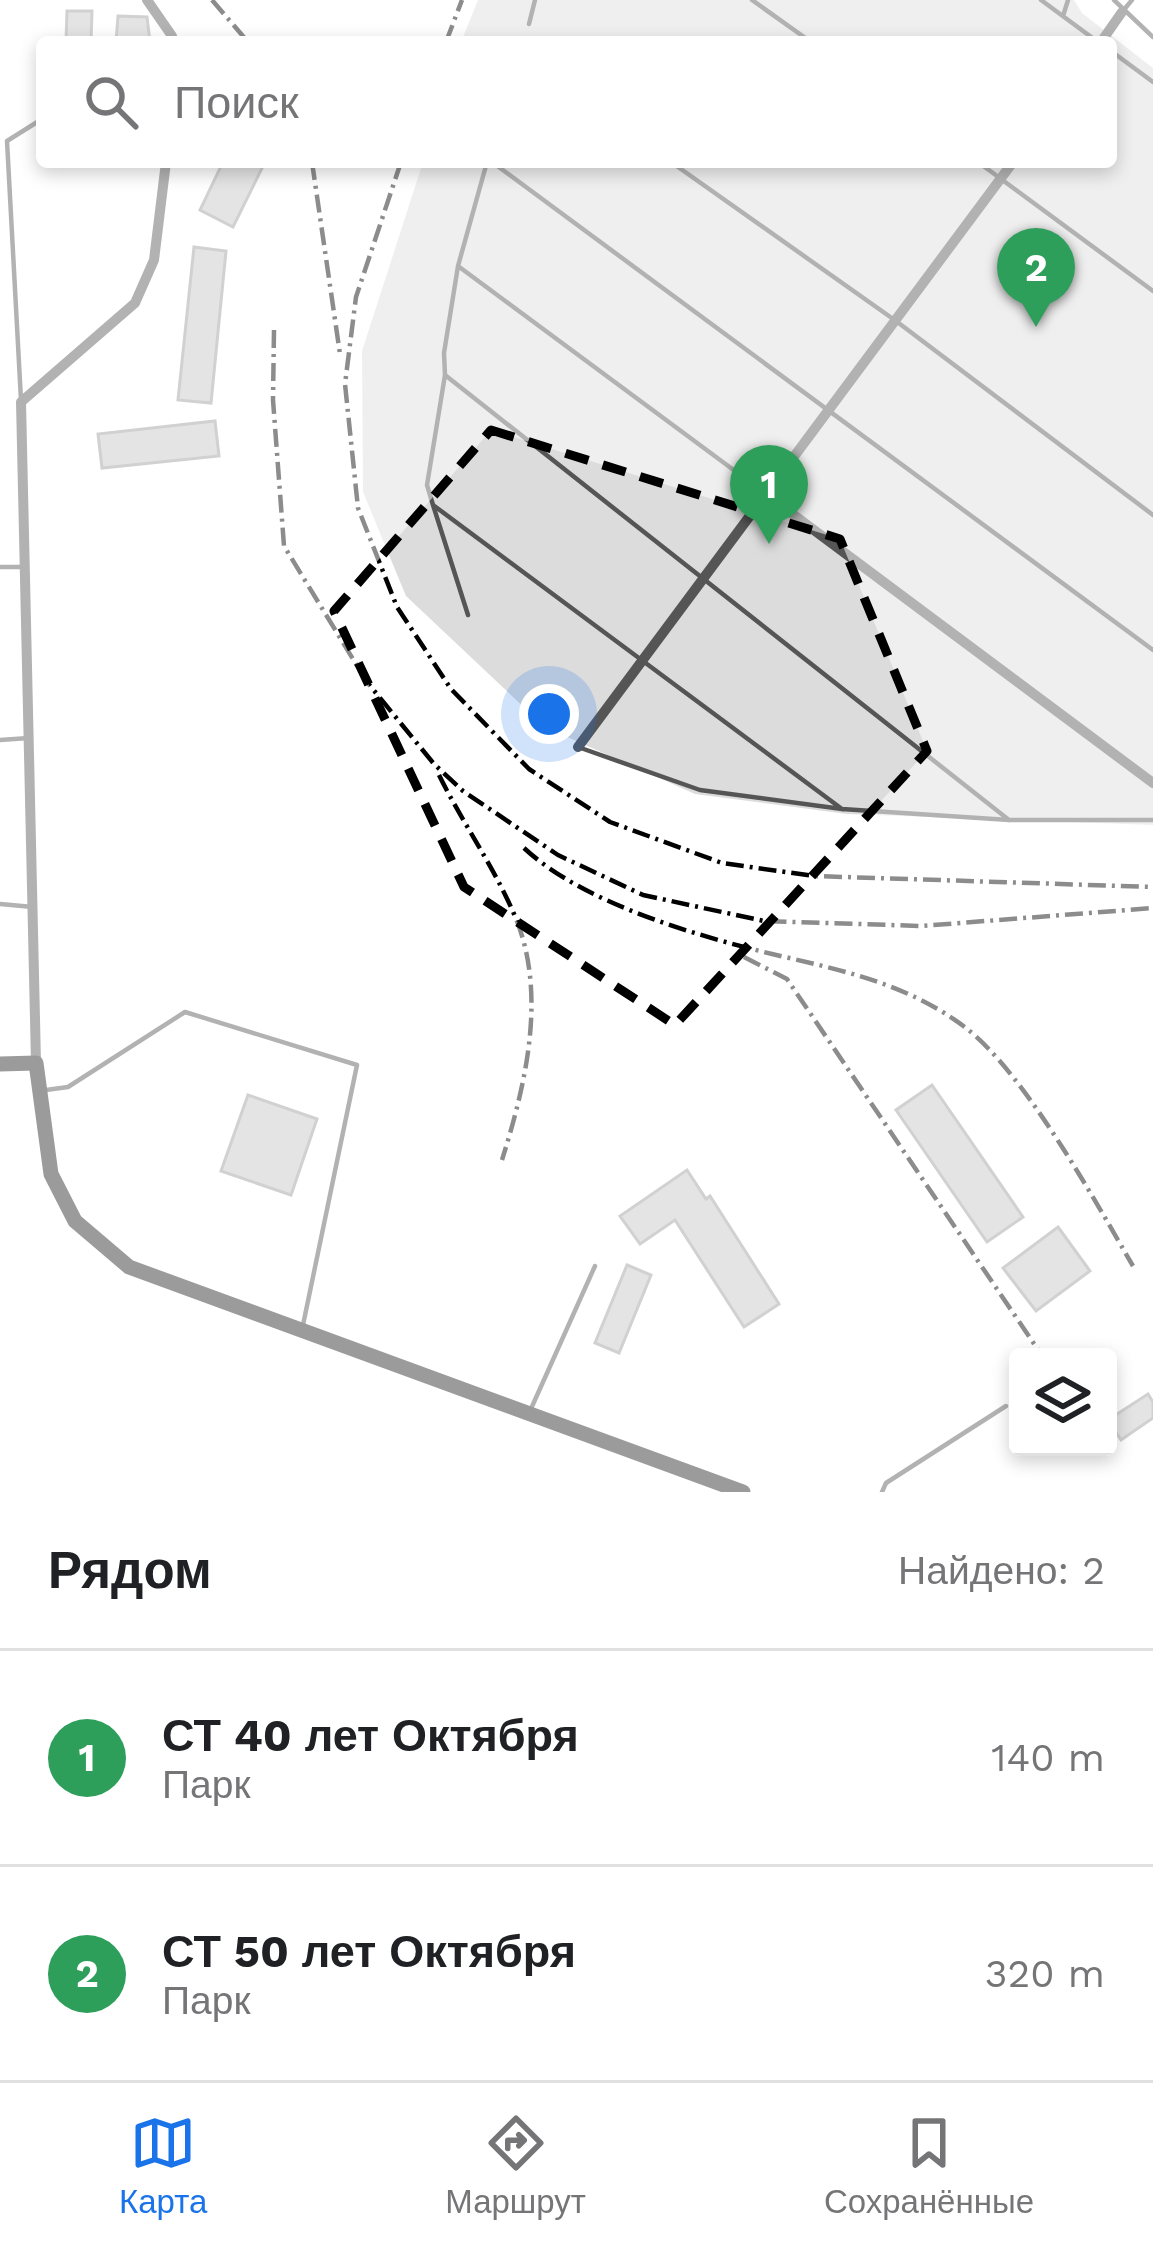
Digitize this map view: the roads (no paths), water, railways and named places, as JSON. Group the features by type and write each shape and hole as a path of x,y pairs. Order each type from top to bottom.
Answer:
{"street":[{"path":"147,0 172,36"},
{"path":"1104,36 1122,12"},
{"path":"165,168 154,260 135,303 21,402 36,1063 51,1174 75,1221 129,1267 672,1466 719,1488 743,1492"},
{"path":"578,747 1008,168"},
{"path":"767,495 1153,783"},
{"path":"0,1064 36,1063"}],"lane":[{"path":"529,24 535,0"},
{"path":"752,0 803,36"},
{"path":"1041,0 1091,36"},
{"path":"1063,16 1069,0"},
{"path":"1114,0 1153,37"},
{"path":"1122,12 1132,0"},
{"path":"1117,55 1153,82"},
{"path":"21,402 4,141 36,122"},
{"path":"467,615 427,485 458,266 487,168"},
{"path":"497,168 1153,650"},
{"path":"679,168 896,321 1153,515"},
{"path":"987,168 1153,291"},
{"path":"458,266 767,495"},
{"path":"445,375 1010,820"},
{"path":"433,505 842,809"},
{"path":"0,567 25,567"},
{"path":"0,740 29,738"},
{"path":"578,747 700,790 842,809 1010,820 1153,820"},
{"path":"0,904 32,908"},
{"path":"40,1091 68,1087 185,1012 357,1065 302,1331"},
{"path":"527,1416 595,1266"},
{"path":"882,1492 886,1483 1006,1406"}],"railway":[{"path":"212,0 243,36"},
{"path":"448,36 462,0"},
{"path":"313,168 340,354"},
{"path":"399,168 356,297 345,384 358,508 397,607 451,689 529,769 610,822 722,863 814,876 1153,887"},
{"path":"274,330 273,400 284,546 367,682 434,764 463,791 558,855 643,895 764,921 921,926 1153,908"},
{"path":"439,775 514,914 530,975 530,1037 502,1160"},
{"path":"524,848 577,885 641,915 873,980 921,1000 966,1028 1012,1075 1034,1106 1133,1266"},
{"path":"744,957 787,979 1037,1348"}],"place":[{"name":"СТ 50 лет Октября","path":"1036,327"},
{"name":"СТ 40 лет Октября","path":"769,544"}]}
